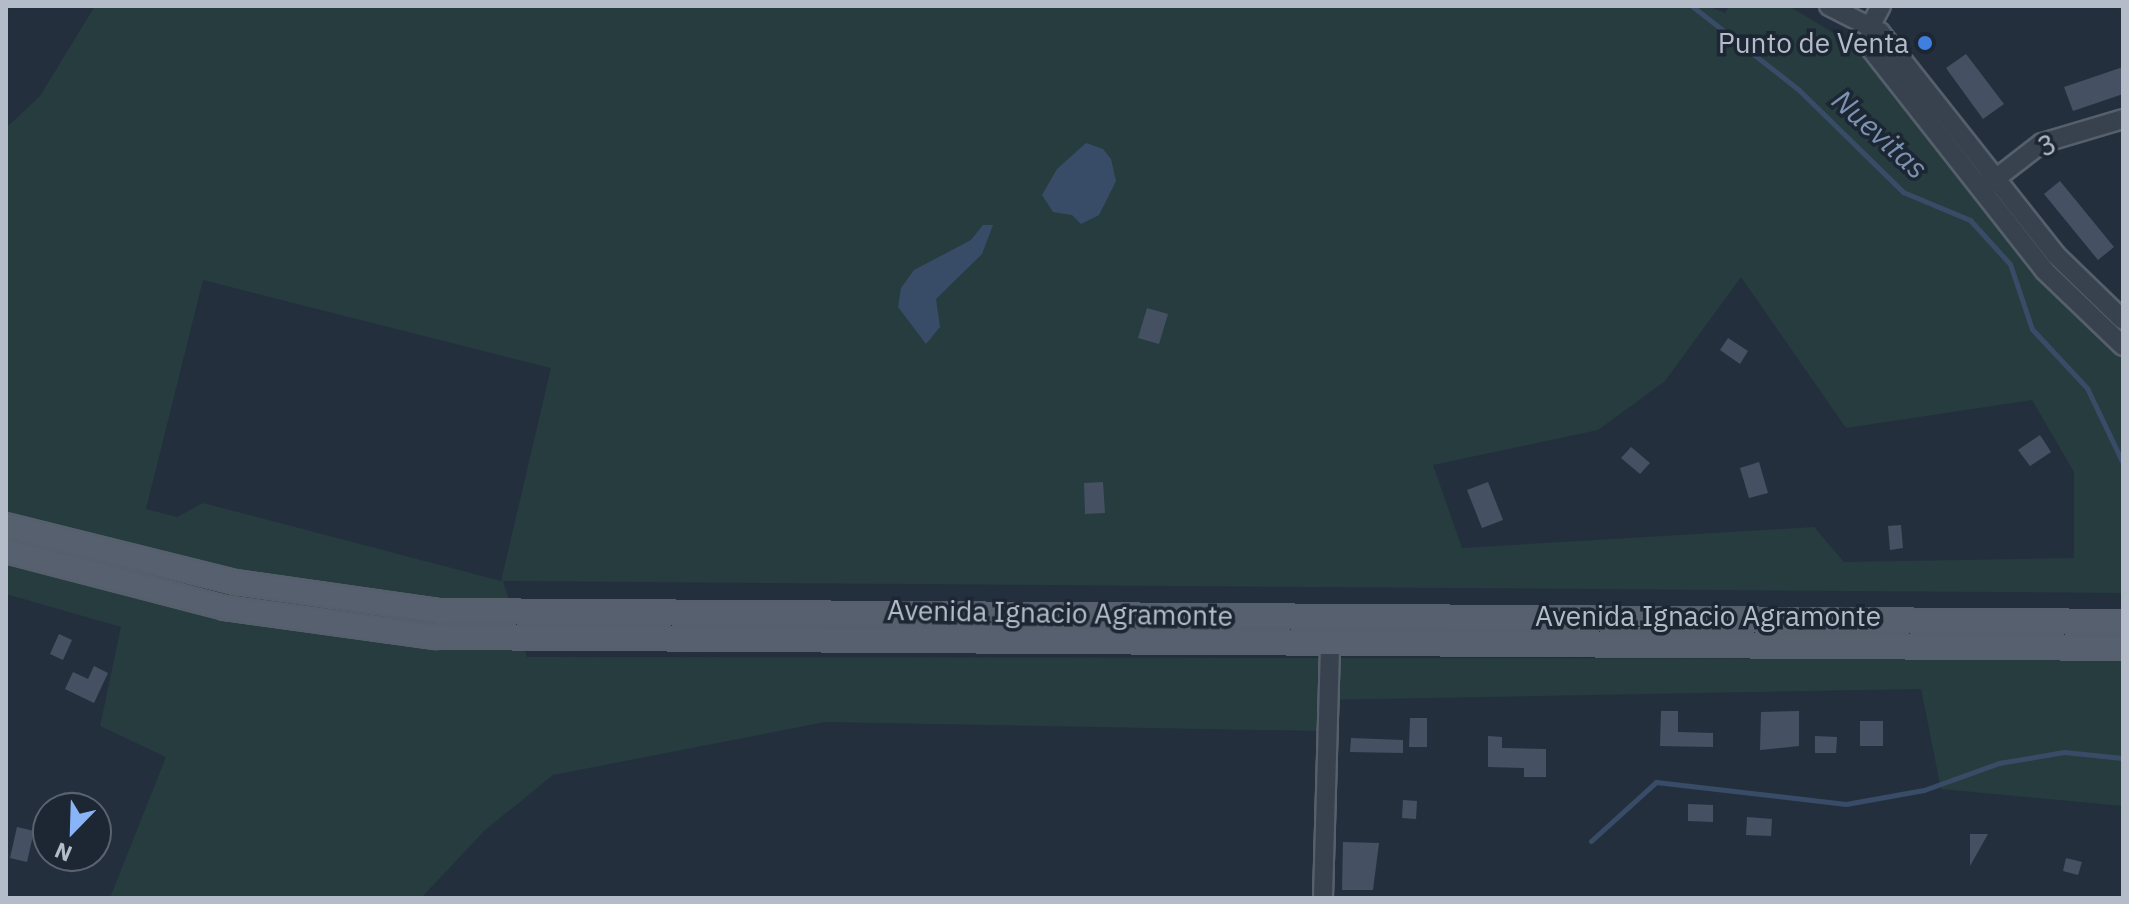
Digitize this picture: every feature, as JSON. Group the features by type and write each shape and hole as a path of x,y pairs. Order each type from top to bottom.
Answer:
{"main road":[{"name":"Avenida Ignacio Agramonte","path":"6,525 235,582 440,611 2123,622"},
{"name":"Avenida Ignacio Agramonte","path":"6,551 225,608 435,637 2123,648"}],"street":[{"path":"1829,6 1870,27"},
{"path":"1881,6 1870,27 1871,49 1987,185 2123,320"},
{"name":"3","path":"1987,185 2042,143 2123,119"},
{"path":"1987,185 2045,271 2123,346"},
{"path":"1323,898 1330,645"}],"green space":[{"path":"95,6 1708,6 1725,13 1730,6 1789,6 1860,49 2027,264 2123,359 2123,593 503,581 527,657 2123,659 2123,806 1941,789 1921,689 1321,700 1319,731 825,722 553,775 485,830 421,898 110,898 166,757 100,726 121,627 6,594 6,128 40,96","holes":["1741,277 1846,428 2032,400 2074,472 2074,558 1844,562 1814,527 1462,548 1433,465 1598,430 1665,381","203,280 551,368 501,581 203,503 177,517 146,509"]}],"water":[{"path":"1086,143 1103,149 1111,159 1116,181 1099,215 1081,224 1072,215 1053,212 1042,195 1057,169"},
{"path":"983,225 993,225 982,254 936,299 940,327 926,344 898,307 901,288 914,270 971,240"}],"building":[{"path":"1966,54 2004,104 1983,119 1946,68"},
{"path":"2123,67 2123,94 2073,111 2064,87"},
{"path":"2060,181 2114,247 2098,260 2044,194"},
{"path":"1147,308 1168,314 1159,344 1138,338"},
{"path":"1728,338 1748,351 1740,364 1720,350"},
{"path":"2040,435 2051,452 2030,466 2018,450"},
{"path":"1631,447 1650,463 1640,474 1621,458"},
{"path":"1759,462 1768,493 1749,498 1740,468"},
{"path":"1103,482 1105,513 1085,514 1084,483"},
{"path":"1488,482 1503,520 1482,528 1467,490"},
{"path":"1901,525 1903,548 1890,550 1888,526"},
{"path":"59,634 72,640 63,660 50,654"},
{"path":"94,666 108,673 94,703 65,689 73,672 88,679"},
{"path":"1661,711 1678,711 1678,732 1713,733 1713,747 1660,746"},
{"path":"1799,711 1799,746 1760,750 1761,712"},
{"path":"1410,718 1427,718 1427,747 1409,747"},
{"path":"1860,721 1883,721 1883,746 1860,746"},
{"path":"1488,736 1502,737 1502,748 1546,749 1546,777 1524,777 1524,768 1488,767"},
{"path":"1815,736 1837,737 1836,753 1815,753"},
{"path":"1351,738 1403,740 1403,753 1350,752"},
{"path":"1403,800 1417,801 1416,819 1402,818"},
{"path":"1688,804 1713,805 1713,822 1688,821"},
{"path":"1747,817 1772,819 1771,836 1746,835"},
{"path":"17,827 32,831 27,862 10,858"},
{"path":"1970,834 1988,834 1970,866"},
{"path":"1343,842 1379,843 1373,890 1342,890"},
{"path":"2066,858 2082,862 2078,875 2063,871"}],"waterway":[{"name":"Nuevitas","path":"1692,6 1799,90 1903,192 1970,220 2010,264 2032,329 2087,388 2123,463"},
{"path":"1591,841 1656,782 1846,804 1924,790 1999,763 2064,752 2123,758"}],"place":[{"name":"Punto de Venta","path":"1925,43"}]}
